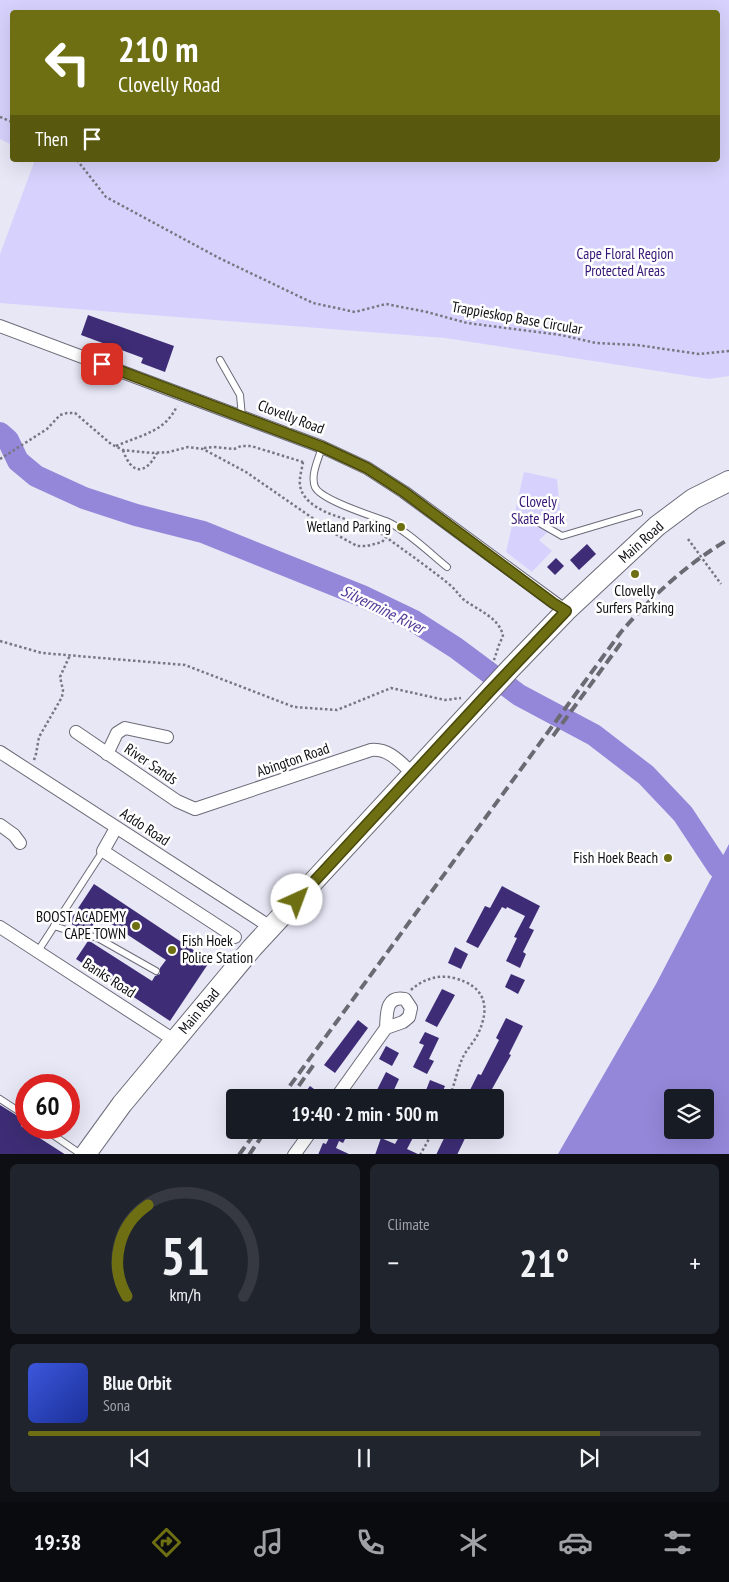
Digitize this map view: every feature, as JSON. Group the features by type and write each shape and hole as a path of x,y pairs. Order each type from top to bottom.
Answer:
{"main road":[{"name":"Main Road","path":"84,1154 174,1040 252,948 490,691 502,668 657,526 693,500 729,481"}],"street":[{"name":"Clovelly Road","path":"0,326 242,416 322,447 367,468 404,492 566,611"},
{"name":"River Sands","path":"108,754 117,733 125,728 167,737"},
{"name":"River Sands","path":"76,732 177,801"},
{"name":"Abington Road","path":"177,801 198,809 371,750 387,752 413,774"},
{"name":"Addo Road","path":"0,752 272,928"},
{"path":"0,825 11,832 20,843"},
{"path":"116,828 103,851 235,937"},
{"name":"Banks Road","path":"0,927 174,1040"},
{"path":"342,1089 386,1028 387,1008 390,1002 397,998 405,999 411,1008 409,1017 403,1022 386,1028"},
{"path":"294,1154 305,1139"}],"lane":[{"path":"220,360 240,395 242,416"},
{"path":"322,447 314,478 316,490 360,512 396,526 447,567"},
{"path":"536,520 562,536 639,513"},
{"path":"38,951 103,851"},
{"path":"54,926 85,936 96,937 156,970"},
{"path":"0,1100 15,1109"},
{"path":"60,1139 84,1154"}],"path":[{"name":"Trappieskop Base Circular","path":"79,162 106,197 219,258 313,303 355,312 386,304 427,312 467,323 561,335 596,343 637,345 698,354 729,352"},
{"path":"116,446 158,428 172,417 183,394"},
{"path":"0,459 47,429 60,415 75,413 111,444 123,450 157,453 169,452 188,446 203,449 246,472 357,546 367,546 382,542 396,526"},
{"path":"203,449 214,447 234,449 241,446 251,446 281,456 317,464"},
{"path":"123,450 131,466 138,470 144,469 152,463 157,453"},
{"path":"385,538 444,580 462,598 486,613 499,626 503,631 503,638 494,658 502,668"},
{"path":"688,540 721,584"},
{"path":"0,641 42,653 185,666 294,706 337,710 391,688 446,700 465,697"},
{"path":"26,770 35,759 39,737 62,696 63,690 60,677 70,655"},
{"path":"405,999 409,991 415,986 430,979 444,976 471,984 484,1002 484,1017 478,1035 463,1058 453,1089"},
{"path":"420,1154 429,1139"}],"green space":[{"name":"Cape Floral Region Protected Areas","path":"0,0 729,0 729,376 709,379 445,338 0,303 0,254 34,162 720,162 720,10 10,10 10,144 0,139"},
{"name":"Clovely Skate Park","path":"524,472 557,479 561,520 539,540 552,551 532,572 506,552"}],"shaded area":[{"path":"729,844 729,1154 558,1154 656,984"}],"building":[{"path":"88,315 174,346 165,372 141,363 143,358 81,335"},
{"path":"587,544 596,554 579,570 570,560"},
{"path":"556,558 564,566 555,575 547,567"},
{"name":"Fish Hoek Police Station","path":"94,884 210,961 170,1021 76,959 88,941 152,981 155,976 160,974 160,968 166,960 99,916 89,931 77,928 69,922"},
{"path":"502,886 540,906 529,928 534,930 523,952 526,954 520,968 506,961 517,938 514,937 525,916 507,907 506,909 502,907 478,948 466,942 485,906 490,908"},
{"path":"455,947 468,954 461,969 448,963"},
{"path":"511,974 525,980 518,994 505,987"},
{"path":"442,989 455,995 437,1027 425,1021"},
{"path":"506,1018 523,1026 509,1054 511,1055 492,1089 470,1089 478,1074 481,1075 499,1040 496,1038"},
{"path":"358,1020 368,1028 335,1073 324,1065"},
{"path":"425,1032 439,1038 429,1059 434,1061 427,1074 413,1067 424,1045 419,1043"},
{"path":"386,1046 399,1053 392,1066 379,1059"},
{"path":"386,1072 399,1079 394,1089 378,1089"},
{"path":"430,1080 445,1086 444,1089 426,1089"},
{"path":"0,1105 15,1114 15,1139 41,1139 64,1154 0,1154"},
{"path":"328,1139 345,1139 343,1143 339,1141 336,1148 349,1154 318,1154 323,1143 326,1144"},
{"path":"381,1139 395,1144 398,1139 412,1139 407,1149 418,1154 375,1154"},
{"path":"444,1139 465,1139 457,1154 436,1154"}],"waterway":[{"name":"Silvermine River","path":"0,433 8,440 18,461 36,476 84,498 136,515 203,532 362,596 414,621 456,648 519,695 594,735 646,775 683,814 718,867"}],"railway":[{"path":"288,1089 621,632 645,605 671,581 729,539"},
{"path":"553,736 621,643"},
{"path":"296,1089 315,1063"},
{"path":"240,1154 251,1139"},
{"path":"250,1154 260,1139"}],"place":[{"name":"Wetland Parking","path":"401,527"},
{"name":"Clovelly Surfers Parking","path":"635,574"},
{"name":"Fish Hoek Beach","path":"668,858"},
{"name":"BOOST ACADEMY CAPE TOWN","path":"136,926"},
{"name":"Fish Hoek Police Station","path":"172,950"}],"route":[{"path":"102,364 322,447 354,461 404,492 566,611 297,900"}]}
